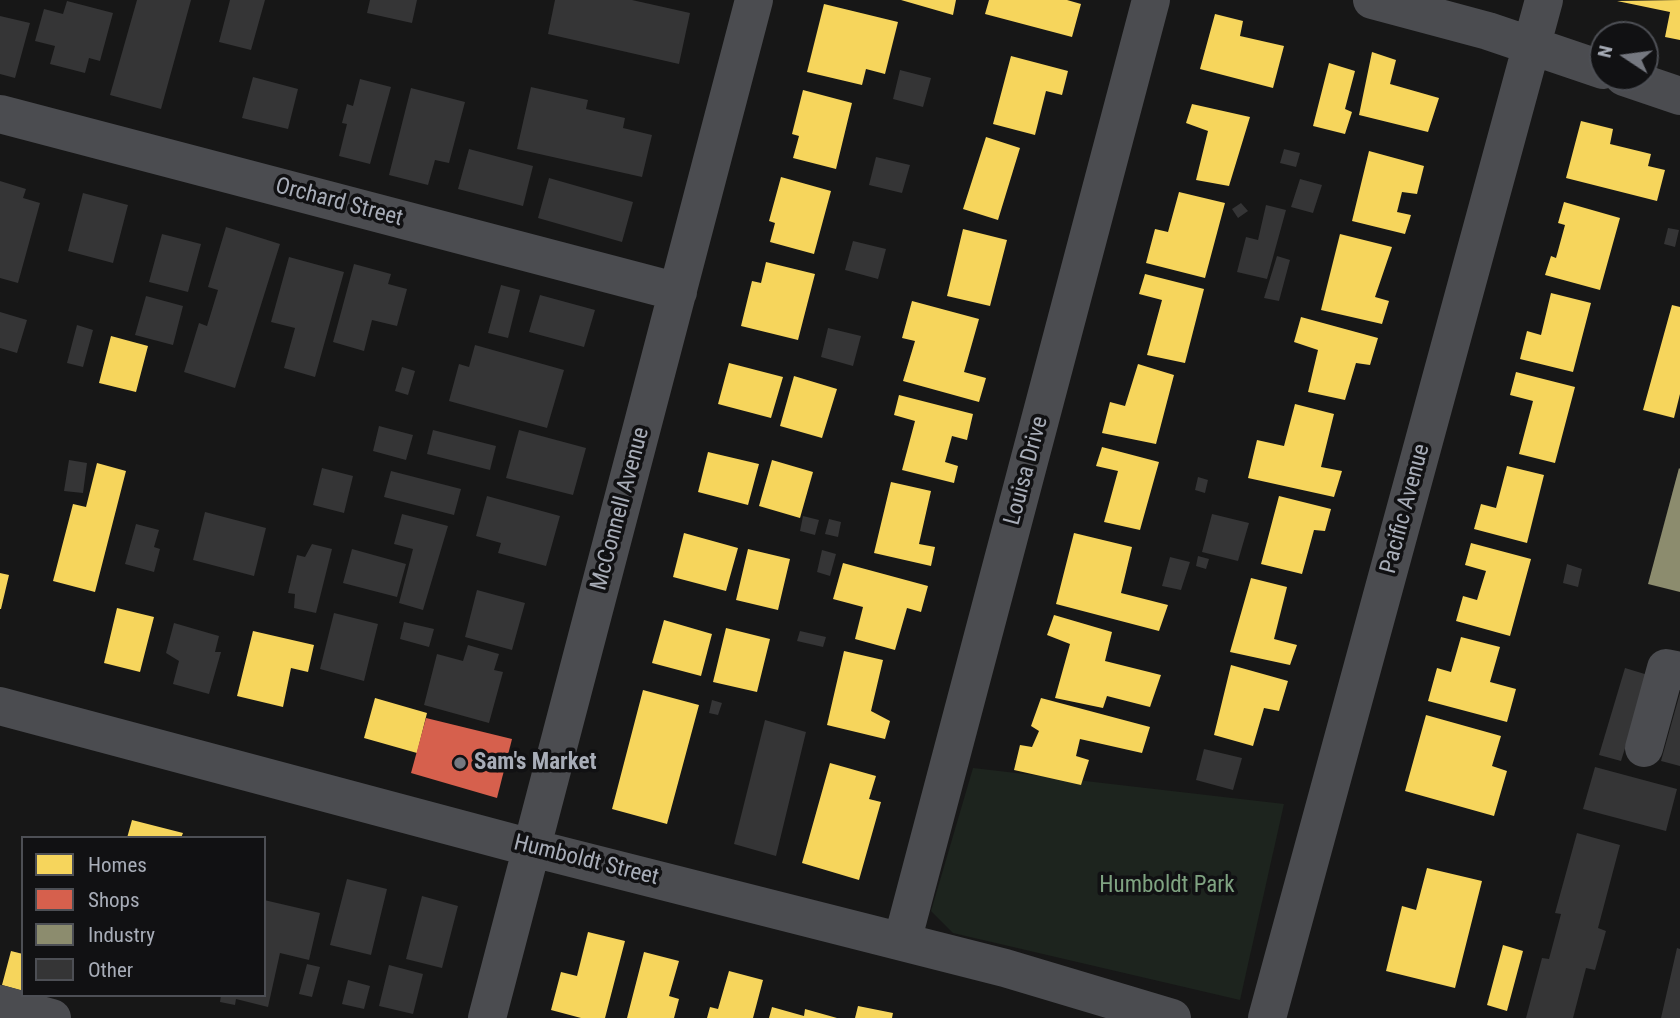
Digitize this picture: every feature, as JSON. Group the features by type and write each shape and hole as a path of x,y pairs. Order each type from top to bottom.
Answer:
{"street":[{"name":"McConnell Avenue","path":"487,1018 754,0"},
{"name":"Louisa Drive","path":"902,942 1151,0"},
{"path":"1372,0 1532,45 1589,65"},
{"name":"Pacific Avenue","path":"1267,1018 1544,0"},
{"path":"1659,89 1680,96"},
{"name":"Orchard Street","path":"0,114 678,292"},
{"path":"1644,748 1666,668 1680,671"},
{"name":"Humboldt Street","path":"0,706 532,848 1005,968 1172,1018"},
{"path":"0,1003 51,1018"}],"green space":[{"name":"Humboldt Park","path":"973,768 1284,804 1240,1000 953,933 931,911"}],"building: Homes":[{"path":"901,0 956,0 953,15"},
{"path":"989,0 1067,0 1081,4 1072,37 985,14"},
{"path":"1680,0 1680,40 1665,37 1670,12 1617,1"},
{"path":"824,4 898,22 885,74 866,69 862,85 807,72"},
{"path":"1215,14 1243,21 1240,36 1284,46 1273,88 1200,69"},
{"path":"1372,52 1396,60 1390,84 1439,98 1428,132 1359,115"},
{"path":"1011,56 1068,71 1062,95 1046,91 1035,135 993,124"},
{"path":"1329,63 1355,71 1345,109 1352,112 1345,134 1313,126"},
{"path":"803,90 852,103 836,169 793,158 799,136 792,134"},
{"path":"1192,104 1250,117 1229,186 1196,180 1208,131 1186,123"},
{"path":"1581,121 1613,129 1610,144 1651,154 1648,166 1665,170 1657,201 1566,178"},
{"path":"986,137 1020,148 998,220 963,209"},
{"path":"1369,151 1424,166 1417,194 1402,192 1397,212 1411,215 1405,234 1352,221"},
{"path":"781,177 831,191 814,254 770,242 775,223 769,221"},
{"path":"1179,192 1225,203 1205,278 1146,263 1155,229 1168,232"},
{"path":"1564,202 1620,218 1600,290 1545,275 1551,256 1556,258 1565,225 1558,223"},
{"path":"963,229 1007,240 990,306 947,296"},
{"path":"1340,234 1392,247 1375,297 1389,301 1382,324 1321,310"},
{"path":"766,262 815,274 798,340 741,326 752,281 761,283"},
{"path":"1145,274 1204,289 1185,363 1147,355 1162,300 1139,294"},
{"path":"1551,293 1591,303 1573,372 1520,359 1527,331 1541,335"},
{"path":"912,301 979,319 964,372 986,378 979,402 903,381 915,341 902,338"},
{"path":"1672,305 1680,307 1680,394 1674,418 1643,410"},
{"path":"1301,317 1378,338 1370,365 1356,363 1345,400 1308,392 1318,350 1294,342"},
{"path":"111,336 148,346 136,392 99,383"},
{"path":"729,363 783,377 771,418 718,404"},
{"path":"1138,364 1174,375 1156,444 1102,433 1110,402 1125,406"},
{"path":"1516,372 1575,387 1555,463 1519,454 1533,401 1510,395"},
{"path":"794,376 837,389 822,438 780,426"},
{"path":"899,395 973,414 967,440 952,436 945,462 958,466 954,483 902,470 915,421 894,415"},
{"path":"1295,404 1334,414 1321,467 1342,471 1334,497 1248,478 1257,440 1284,446"},
{"path":"1102,447 1159,462 1140,530 1104,522 1118,471 1096,466"},
{"path":"708,452 759,464 748,505 698,492"},
{"path":"772,460 813,472 800,518 759,506"},
{"path":"97,463 126,471 95,592 53,581 73,504 86,507"},
{"path":"1507,466 1544,475 1527,543 1474,529 1481,504 1496,508"},
{"path":"891,482 931,491 919,544 935,547 931,566 874,553"},
{"path":"1279,496 1331,509 1325,531 1314,530 1302,574 1261,564"},
{"path":"684,533 738,548 726,591 673,577"},
{"path":"1074,533 1132,547 1121,593 1168,605 1159,631 1056,604"},
{"path":"1471,543 1531,559 1510,636 1456,621 1463,596 1477,600 1486,571 1465,565"},
{"path":"748,549 790,559 778,610 736,600"},
{"path":"843,563 928,586 921,612 907,608 895,650 855,639 863,607 833,599"},
{"path":"0,573 9,575 1,609 0,609"},
{"path":"1251,578 1287,587 1274,639 1297,645 1290,665 1230,652"},
{"path":"117,608 154,617 140,672 104,663"},
{"path":"1054,615 1112,632 1105,661 1161,675 1150,707 1107,696 1103,708 1055,698 1070,644 1047,635"},
{"path":"664,620 712,634 701,676 652,663"},
{"path":"726,628 770,639 757,692 713,682"},
{"path":"253,631 314,645 308,672 291,668 283,707 237,696"},
{"path":"1461,637 1500,647 1490,682 1516,689 1507,722 1428,701 1437,668 1451,672"},
{"path":"844,651 883,660 871,711 890,721 885,739 827,725"},
{"path":"1231,665 1288,681 1279,711 1264,708 1253,746 1214,735"},
{"path":"643,690 699,705 667,824 612,809"},
{"path":"375,698 427,713 417,753 364,738"},
{"path":"1041,698 1150,727 1142,753 1080,739 1076,756 1089,760 1081,785 1014,770 1020,745 1032,747 1039,731 1031,726"},
{"path":"1426,715 1501,736 1492,766 1507,771 1494,816 1405,791"},
{"path":"830,763 876,776 869,799 881,802 859,880 802,863"},
{"path":"132,820 183,833 182,836 128,836"},
{"path":"1427,868 1482,881 1455,988 1386,971 1402,906 1416,910"},
{"path":"588,932 625,941 605,1018 581,1018 551,1010 561,972 577,976"},
{"path":"1503,945 1523,951 1507,1011 1487,1005"},
{"path":"11,951 21,954 21,990 2,985"},
{"path":"644,952 679,961 669,996 679,999 674,1018 627,1018"},
{"path":"729,971 763,980 753,1018 707,1018 710,1007 718,1009"},
{"path":"858,1006 893,1013 892,1018 855,1018"},
{"path":"772,1007 804,1016 805,1009 837,1018 769,1018"}],"building: Shops":[{"name":"Sam's Market","path":"426,718 512,739 497,798 411,773"}],"building: Industry":[{"path":"1680,469 1680,592 1648,584"}],"building: Other":[{"path":"137,0 191,0 161,109 110,95"},
{"path":"230,0 265,0 251,50 219,42"},
{"path":"370,0 417,0 412,23 367,13"},
{"path":"555,0 632,0 690,13 679,64 548,34"},
{"path":"67,1 113,13 100,61 89,58 85,73 50,64 55,46 35,41 44,9 63,14"},
{"path":"0,16 30,23 15,78 0,74"},
{"path":"900,70 931,78 923,107 893,99"},
{"path":"253,77 298,89 288,129 242,118"},
{"path":"360,79 391,87 370,164 339,156 347,124 342,123 347,104 353,106"},
{"path":"531,87 588,100 586,109 625,118 623,128 652,135 642,177 517,149"},
{"path":"411,88 465,102 449,163 435,160 428,185 389,175"},
{"path":"469,149 533,166 523,206 458,189"},
{"path":"1284,149 1300,153 1296,167 1280,163"},
{"path":"876,157 910,165 902,193 869,185"},
{"path":"549,178 633,202 622,242 538,218"},
{"path":"1300,179 1322,185 1313,213 1291,207"},
{"path":"0,181 26,189 23,198 40,203 18,283 0,278"},
{"path":"83,193 128,205 113,263 68,251"},
{"path":"1241,203 1248,211 1238,218 1232,209"},
{"path":"1266,205 1286,210 1267,279 1237,272 1246,237 1258,240"},
{"path":"226,227 280,244 235,388 184,372 199,323 207,326 218,290 208,287"},
{"path":"1668,228 1679,230 1675,247 1664,244"},
{"path":"162,234 201,244 188,292 149,282"},
{"path":"853,241 886,249 878,279 845,270"},
{"path":"1277,256 1290,260 1279,301 1264,298"},
{"path":"289,257 344,272 315,377 284,368 295,328 271,322"},
{"path":"354,264 391,274 388,284 407,289 397,326 372,320 364,351 333,342"},
{"path":"501,285 520,290 508,338 488,333"},
{"path":"540,295 595,310 584,347 529,332"},
{"path":"146,296 183,306 173,345 135,335"},
{"path":"0,312 27,320 17,353 0,348"},
{"path":"77,325 93,330 83,367 67,363"},
{"path":"828,328 861,336 853,366 821,357"},
{"path":"475,345 564,370 547,428 449,401 459,364 469,367"},
{"path":"402,367 415,371 408,395 395,391"},
{"path":"379,426 413,435 406,460 373,451"},
{"path":"433,430 496,446 490,470 427,454"},
{"path":"519,430 586,448 573,495 506,478"},
{"path":"69,460 87,463 83,493 64,491"},
{"path":"322,468 353,476 344,513 313,505"},
{"path":"391,471 461,489 454,515 384,497"},
{"path":"1198,477 1208,480 1205,493 1195,490"},
{"path":"487,496 560,516 546,566 498,553 501,543 476,536"},
{"path":"205,512 266,528 254,576 193,560"},
{"path":"402,514 448,526 423,610 399,603 413,549 394,544"},
{"path":"1212,514 1249,523 1238,561 1202,552"},
{"path":"803,516 819,520 815,535 800,531"},
{"path":"829,519 841,522 838,537 825,534"},
{"path":"136,524 159,530 154,547 160,549 154,572 125,564"},
{"path":"312,544 332,549 316,613 294,608 295,594 288,593 297,555 305,557"},
{"path":"352,549 406,564 397,597 343,583"},
{"path":"822,550 836,554 830,576 817,572"},
{"path":"1198,556 1209,559 1206,569 1196,566"},
{"path":"1170,557 1190,562 1181,590 1162,586"},
{"path":"1567,564 1582,569 1578,587 1563,583"},
{"path":"477,590 525,603 512,650 465,637"},
{"path":"334,613 378,624 364,681 320,669"},
{"path":"404,622 434,629 429,647 400,639"},
{"path":"174,623 219,636 215,652 221,652 209,694 173,684 179,661 166,653"},
{"path":"800,631 826,637 823,647 797,641"},
{"path":"468,645 499,654 494,670 503,672 489,723 424,705 437,654 463,661"},
{"path":"1625,668 1648,675 1621,761 1599,755"},
{"path":"1680,693 1680,766 1661,761"},
{"path":"712,700 722,703 718,715 709,713"},
{"path":"765,720 806,732 776,856 734,844"},
{"path":"1204,749 1242,758 1233,790 1196,780"},
{"path":"1595,767 1677,789 1666,831 1583,809"},
{"path":"1577,833 1620,845 1598,928 1606,931 1595,970 1586,968 1573,1018 1526,1018 1542,958 1549,959 1561,914 1555,913"},
{"path":"347,879 387,889 371,955 330,945"},
{"path":"422,896 458,906 442,968 406,959"},
{"path":"266,900 320,913 309,960 280,953 268,1007 236,999 235,1005 220,1002 221,997 266,997"},
{"path":"1677,948 1680,949 1680,1018 1661,1018"},
{"path":"307,964 320,967 312,997 299,994"},
{"path":"389,965 423,974 413,1014 379,1006"},
{"path":"348,980 370,986 364,1009 342,1004"}],"place":[{"name":"Sam's Market","path":"460,763"}]}
